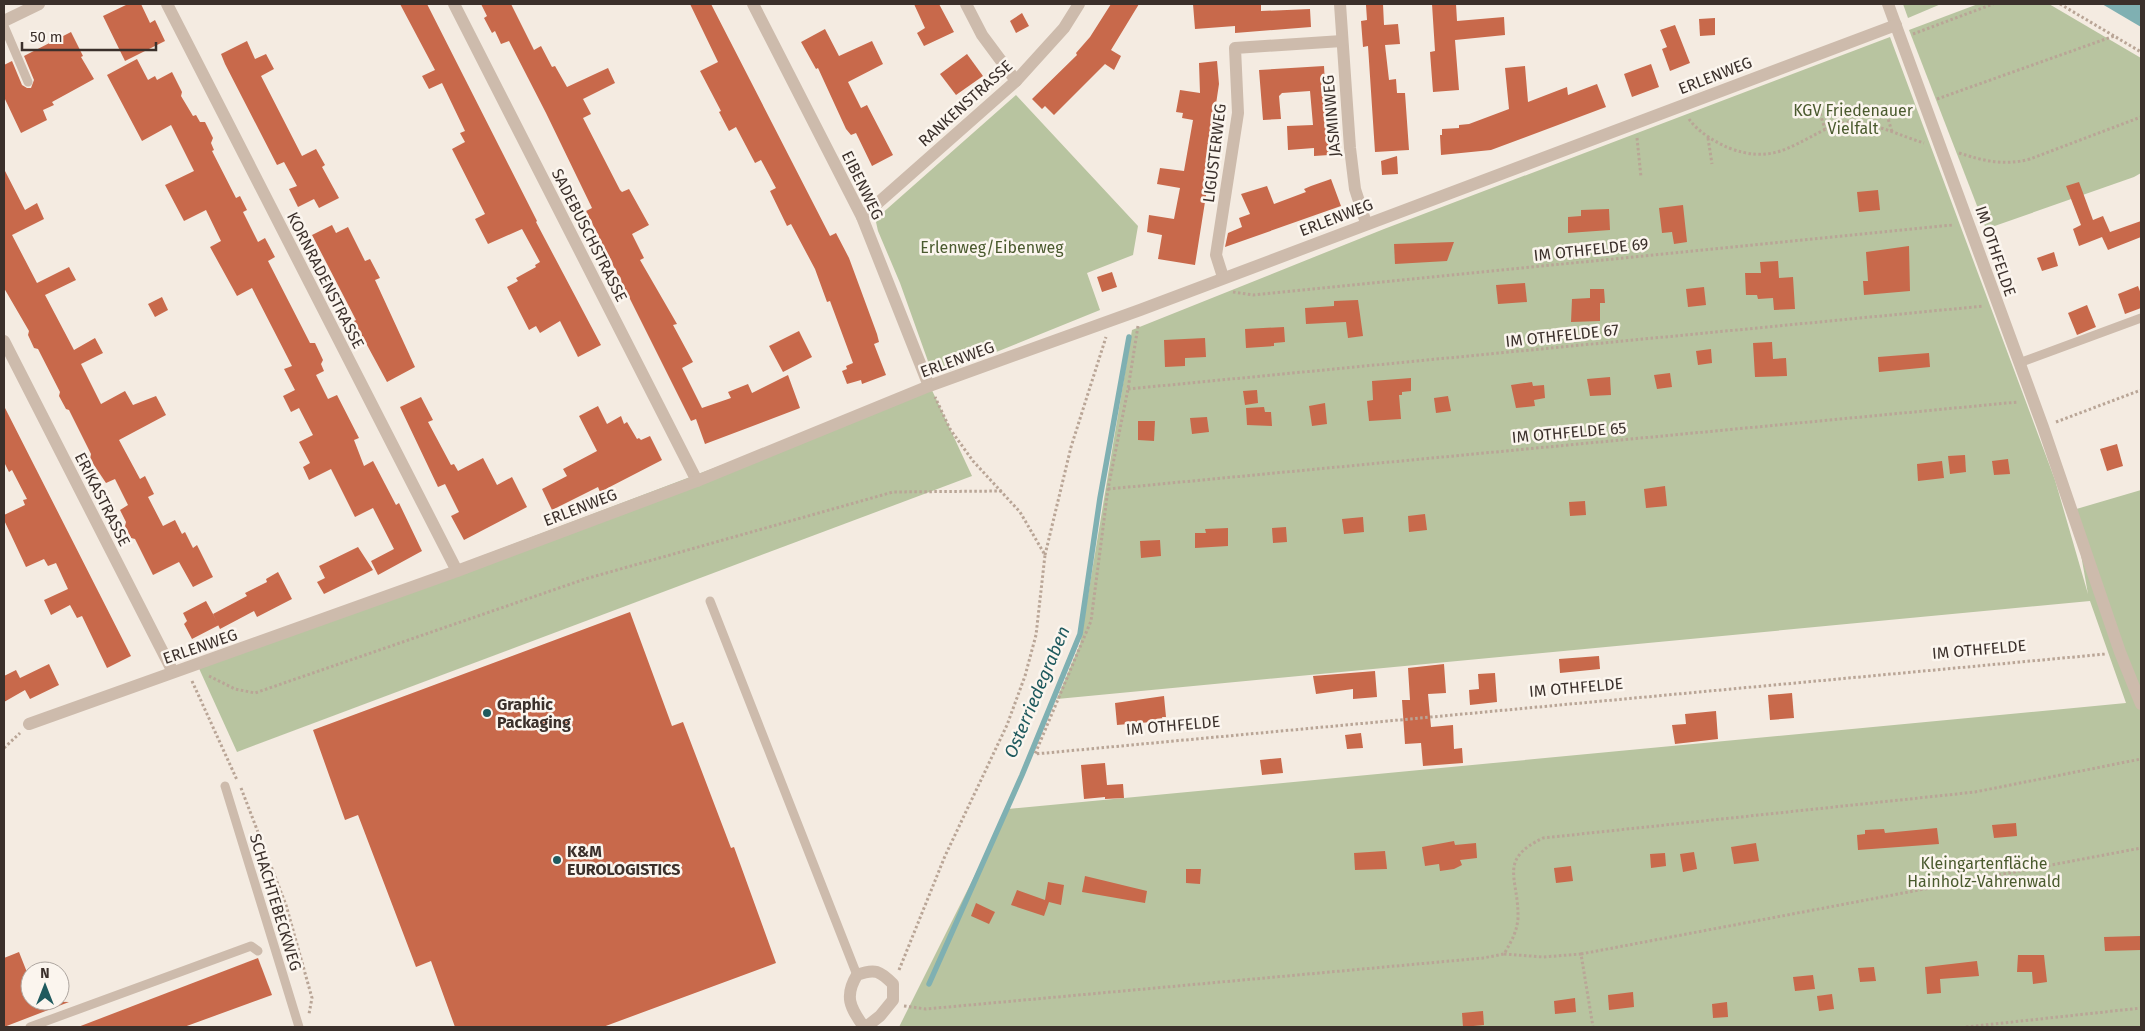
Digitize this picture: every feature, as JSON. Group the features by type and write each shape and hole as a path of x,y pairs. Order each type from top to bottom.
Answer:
{"street":[{"path":"4,21 39,4"},
{"name":"KORNRADENSTRASSE","path":"167,4 457,571"},
{"name":"SADEBUSCHSTRASSE","path":"454,4 696,481"},
{"name":"EIBENWEG","path":"754,4 862,217 930,386"},
{"path":"966,4 982,34 1016,81"},
{"name":"RANKENSTRASSE","path":"862,217 1016,81 1064,28 1079,4"},
{"name":"JASMINWEG","path":"1340,4 1355,189 1366,223"},
{"name":"IM OTHFELDE","path":"1888,4 2043,427 2120,652 2141,704"},
{"name":"ERLENWEG","path":"29,724 457,571 696,481 930,386 1140,310 1366,223 1896,25"},
{"name":"LIGUSTERWEG","path":"1223,277 1216,255 1238,114 1235,48 1342,41"},
{"name":"ERIKASTRASSE","path":"4,341 173,672"},
{"path":"867,971 880,972 893,984 893,1000 880,1016 865,1027 852,1010 849,988 857,974 867,971"}],"lane":[{"path":"4,26 28,82"},
{"path":"2019,363 2141,318"},
{"path":"710,601 857,974"},
{"name":"SCHACHTEBECKWEG","path":"225,786 300,1027"},
{"path":"30,1027 251,946 258,951"}],"path":[{"path":"1901,38 1993,4"},
{"path":"2060,4 2141,52"},
{"path":"1924,102 2114,36"},
{"path":"1682,104 1692,123 1708,136 1742,153 1763,155 1793,148 1825,129 1851,122 1989,162 2012,163 2030,159 2141,117"},
{"path":"1817,104 1825,129"},
{"path":"1892,113 1887,115 1892,133"},
{"path":"1635,123 1641,177"},
{"path":"1708,136 1712,164"},
{"name":"IM OTHFELDE 69","path":"1223,277 1232,291 1254,295 1969,223"},
{"name":"IM OTHFELDE 67","path":"1128,389 1997,305"},
{"path":"1108,489 1128,389 1140,310"},
{"path":"893,984 945,856 1007,725 1025,676 1036,635 1045,555 1071,447 1106,336 1100,324"},
{"path":"930,386 950,429 973,461 1020,512 1045,555"},
{"path":"2043,427 2141,390"},
{"name":"IM OTHFELDE 65","path":"1108,489 2033,401"},
{"name":"IM OTHFELDE","path":"1108,489 1091,620 1035,754 2120,652"},
{"path":"197,664 207,674 234,689 255,693 585,579 893,492 1002,491"},
{"path":"173,672 192,682 258,829 286,905 312,998 308,1018"},
{"path":"4,748 29,724"},
{"path":"1504,954 1516,934 1518,918 1513,875 1516,856 1527,845 1543,838 1975,792 2141,759"},
{"path":"893,1000 908,1008 926,1009 1483,958 1504,954 1543,957 1581,954 2141,848"},
{"path":"1581,954 1593,1027"},
{"path":"1966,1027 2141,1008"}],"green space":[{"path":"1903,4 1941,4 1908,18"},
{"name":"KGV Friedenauer Vielfalt","path":"1978,4 2049,4 2141,58 2141,173 1986,229 1909,30"},
{"name":"Kleingartenfläche Hainholz-Vahrenwald","path":"1890,37 2055,480 2088,594 2073,510 2141,490 2141,1027 899,1027 1008,809 2126,703 2090,601 1057,699 1080,644 1132,330 1384,229"},
{"name":"Erlenweg/Eibenweg","path":"1016,95 1138,226 1133,255 1087,273 1100,310 949,371 938,370 929,364 876,222 879,216"},
{"path":"930,386 972,476 237,752 197,664"}],"water":[{"path":"2102,4 2141,4 2141,27"}],"building":[{"path":"128,4 141,4 150,23 155,20 165,41 125,61 103,16"},
{"path":"400,4 427,4 536,222 601,345 578,357 560,321 540,333 536,326 529,330 507,287 518,281 516,278 536,267 535,265 540,262 522,229 488,244 475,219 485,214 452,149 465,142 460,133 465,131 442,83 429,89 422,76 435,70"},
{"path":"481,4 511,4 534,50 541,46 552,67 555,66 567,87 608,68 615,83 583,99 591,114 583,118 620,190 622,192 629,189 649,225 632,234 644,258 640,260 677,324 673,325 693,362 682,368 702,408 731,398 728,392 748,384 752,393 788,375 800,408 705,444 696,419 691,421 586,211 592,208 546,113 509,41 501,44 495,31 492,33 484,18 487,16"},
{"path":"690,4 711,4 830,236 836,233 849,258 877,334 879,342 874,344 886,375 862,384 861,380 847,384 842,371 847,369 846,366 853,363 830,301 827,302 815,269 791,224 787,226 770,191 776,188 761,160 755,163 736,127 729,131 719,112 721,111 700,71 718,62"},
{"path":"914,4 939,4 954,32 924,46 917,33 925,28"},
{"path":"1111,4 1139,4 1111,50 1121,56 1114,70 1105,64 1054,115 1045,106 1042,109 1032,99 1077,55 1076,53 1090,37"},
{"path":"1193,4 1261,4 1261,11 1310,9 1311,27 1235,33 1235,26 1195,29"},
{"path":"1383,4 1384,25 1398,24 1400,44 1385,45 1389,80 1396,79 1397,93 1405,93 1409,150 1375,152 1368,46 1363,47 1361,21 1367,20 1366,5"},
{"path":"1432,4 1456,4 1457,21 1504,17 1505,35 1455,40 1459,90 1433,92 1430,52 1435,51"},
{"path":"1022,13 1029,26 1016,33 1010,21"},
{"path":"1715,18 1715,35 1700,36 1699,19"},
{"path":"1675,25 1690,63 1670,71 1662,49 1667,47 1660,30"},
{"path":"825,29 839,56 872,41 883,64 848,82 861,108 867,105 893,155 872,166 856,133 851,135 846,129 818,68 816,69 801,42"},
{"path":"71,32 83,56 81,57 94,79 52,102 54,105 43,110 47,120 21,133 4,97 4,65 12,61 22,85 31,88 34,80 24,56"},
{"path":"247,41 255,59 266,54 274,69 261,76 302,156 316,149 325,165 322,167 339,198 319,208 314,199 298,207 289,189 297,186 284,162 277,165 221,54"},
{"path":"967,54 983,76 956,95 940,74"},
{"path":"137,59 148,80 155,76 157,80 172,72 182,92 181,96 193,116 196,115 200,122 205,122 213,138 211,143 214,150 212,151 236,198 240,196 247,210 243,212 258,242 265,238 275,257 268,261 310,343 315,343 323,360 321,364 324,371 316,375 328,399 337,395 359,438 354,440 364,466 373,461 396,505 399,503 422,551 378,575 371,561 394,549 373,508 355,517 331,469 309,480 303,467 310,463 299,442 313,435 299,408 291,412 283,396 295,390 284,369 292,366 252,288 237,296 210,247 221,241 206,210 184,221 165,185 194,171 171,125 142,141 107,75"},
{"path":"1217,61 1219,84 1210,144 1214,145 1195,265 1158,259 1162,235 1147,232 1149,215 1174,219 1180,188 1157,184 1160,168 1184,171 1193,120 1182,118 1183,113 1176,112 1180,90 1200,93 1199,63"},
{"path":"1651,64 1659,87 1632,97 1624,74"},
{"path":"1324,66 1329,155 1314,156 1314,148 1288,150 1287,126 1313,125 1310,91 1282,93 1279,96 1281,119 1263,120 1259,70"},
{"path":"1525,66 1528,102 1567,87 1568,95 1597,84 1606,107 1491,150 1441,155 1440,135 1442,135 1442,129 1459,128 1459,125 1469,124 1509,109 1505,68"},
{"path":"1397,156 1398,174 1382,175 1381,161"},
{"path":"4,169 25,210 37,203 44,219 12,235 37,283 69,267 76,280 45,295 74,350 95,338 103,353 81,364 101,404 125,391 133,405 156,396 166,415 119,440 140,479 145,476 154,494 148,497 163,526 175,520 182,534 185,532 193,548 197,545 213,577 193,587 179,562 153,575 135,539 131,538 125,526 126,522 120,510 128,505 115,479 106,483 90,459 91,454 69,410 66,409 59,396 60,392 38,349 34,348 28,335 29,331 4,288"},
{"path":"1331,179 1341,206 1225,247 1228,233 1242,227 1239,218 1250,214 1241,194 1267,186 1274,204 1306,192 1304,189"},
{"path":"2079,182 2093,220 2103,216 2110,232 2141,221 2141,237 2108,250 2102,237 2079,246 2073,229 2081,225 2066,186"},
{"path":"1878,190 1880,210 1859,212 1857,192"},
{"path":"1683,205 1687,242 1674,244 1672,232 1662,233 1659,208"},
{"path":"1609,209 1610,230 1568,233 1568,217 1581,216 1581,210"},
{"path":"332,225 336,233 348,227 365,261 370,259 380,278 375,280 415,367 387,382 354,321 356,320 312,235"},
{"path":"1454,242 1447,261 1395,264 1394,244"},
{"path":"1909,246 1910,291 1864,295 1863,281 1868,281 1866,252"},
{"path":"2054,252 2058,266 2042,271 2037,258"},
{"path":"1778,261 1779,278 1793,277 1795,309 1774,310 1773,298 1758,299 1757,295 1746,295 1745,273 1761,273 1760,262"},
{"path":"1112,272 1117,287 1102,292 1097,277"},
{"path":"1525,283 1527,302 1498,304 1496,285"},
{"path":"2138,286 2141,294 2141,308 2125,314 2118,294"},
{"path":"1704,287 1706,305 1688,307 1686,289"},
{"path":"1590,289 1604,289 1605,303 1600,303 1600,321 1571,322 1572,299 1590,298"},
{"path":"162,297 168,310 155,317 148,304"},
{"path":"1358,300 1363,336 1348,338 1346,322 1306,324 1305,308 1334,306 1334,301"},
{"path":"2087,305 2096,327 2077,335 2068,313"},
{"path":"1284,327 1285,342 1274,343 1274,346 1246,348 1245,329"},
{"path":"799,331 812,357 783,372 769,346"},
{"path":"1205,338 1206,357 1185,358 1185,366 1165,367 1164,340"},
{"path":"1772,342 1773,359 1786,358 1787,376 1755,377 1753,343"},
{"path":"1711,349 1712,363 1698,365 1696,351"},
{"path":"1929,353 1930,367 1879,372 1878,357"},
{"path":"1670,373 1672,387 1657,389 1654,375"},
{"path":"1610,377 1611,395 1590,396 1587,379"},
{"path":"1411,378 1411,391 1402,392 1402,395 1399,395 1401,419 1369,421 1367,401 1373,400 1372,381"},
{"path":"1532,382 1533,386 1544,385 1545,398 1534,400 1535,406 1516,408 1511,385"},
{"path":"1257,390 1258,403 1245,405 1243,391"},
{"path":"1448,396 1451,411 1436,413 1434,398"},
{"path":"421,397 433,420 428,422 451,465 454,464 458,471 483,458 497,485 512,477 527,507 464,540 451,516 459,512 445,484 438,487 400,407"},
{"path":"1325,403 1327,424 1312,426 1309,406"},
{"path":"4,406 131,656 107,668 82,616 77,618 70,605 51,615 44,600 68,589 56,563 48,566 44,559 26,567 4,520 4,515 25,505 23,500 27,499 12,470 9,472 4,462"},
{"path":"598,406 607,424 621,416 624,424 627,422 637,439 641,440 650,436 662,460 600,492 598,487 552,510 542,489 567,476 563,469 597,451 579,416"},
{"path":"1264,407 1265,412 1271,412 1272,426 1247,425 1246,408"},
{"path":"1207,417 1209,432 1192,434 1190,418"},
{"path":"1138,421 1155,421 1154,441 1138,440"},
{"path":"2117,444 2123,466 2107,471 2100,449"},
{"path":"1965,455 1966,472 1950,474 1948,456"},
{"path":"2008,459 2010,474 1994,475 1992,461"},
{"path":"1942,461 1944,478 1918,481 1917,464"},
{"path":"1665,486 1667,506 1646,508 1644,489"},
{"path":"1585,501 1586,515 1570,516 1569,502"},
{"path":"1425,514 1427,530 1409,532 1408,516"},
{"path":"1363,517 1364,532 1344,534 1342,519"},
{"path":"1286,527 1287,542 1273,543 1272,528"},
{"path":"1228,528 1228,546 1195,548 1195,533 1206,533 1205,529"},
{"path":"1160,540 1161,556 1141,558 1140,541"},
{"path":"358,547 373,570 324,594 317,582 325,578 319,566"},
{"path":"278,572 292,599 257,617 254,611 220,629 213,614 247,596 245,593 267,582 266,579"},
{"path":"206,601 219,625 192,639 184,624 187,621 183,613"},
{"name":"K&M EUROLOGISTICS","path":"630,612 672,726 683,722 731,848 734,847 776,963 603,1027 455,1027 431,961 416,967 358,815 345,820 313,730"},
{"path":"1599,656 1600,669 1560,673 1559,659"},
{"path":"49,664 59,685 30,699 25,690 4,702 4,676 16,670 20,678"},
{"path":"1444,664 1446,693 1428,694 1431,727 1453,725 1454,749 1462,748 1463,763 1423,766 1421,743 1405,744 1402,700 1410,700 1408,668"},
{"path":"1375,671 1377,697 1353,699 1353,689 1316,694 1313,676"},
{"path":"1495,673 1497,702 1470,705 1469,690 1479,689 1478,674"},
{"path":"1792,693 1794,718 1770,720 1768,695"},
{"path":"1164,696 1166,717 1162,717 1163,721 1117,725 1115,703"},
{"path":"1716,711 1718,739 1675,744 1672,725 1686,724 1685,714"},
{"path":"1361,733 1363,748 1347,749 1345,735"},
{"path":"1281,758 1283,773 1262,775 1260,760"},
{"path":"1105,763 1107,785 1123,784 1124,798 1084,799 1081,765"},
{"path":"2016,823 2017,836 1994,838 1992,825"},
{"path":"1937,828 1939,844 1858,850 1857,835 1865,834 1865,830 1884,829 1885,833"},
{"path":"1454,841 1455,845 1476,843 1477,858 1460,860 1462,865 1454,869 1440,871 1439,864 1425,866 1422,847"},
{"path":"1756,843 1759,861 1734,864 1731,847"},
{"path":"1385,851 1387,869 1355,870 1354,853"},
{"path":"1694,852 1697,869 1683,872 1680,854"},
{"path":"1665,853 1666,866 1651,868 1650,854"},
{"path":"1571,866 1573,881 1556,883 1554,868"},
{"path":"1186,869 1201,869 1200,884 1186,883"},
{"path":"1085,876 1147,891 1145,903 1082,892"},
{"path":"1048,882 1064,885 1061,905 1049,902 1044,916 1011,905 1017,890 1045,900"},
{"path":"976,903 995,912 989,924 971,916"},
{"path":"2141,936 2141,950 2105,951 2104,937"},
{"path":"19,952 23,961 20,961 20,1011 46,1011 4,1027 4,958"},
{"path":"2018,955 2044,955 2047,982 2033,984 2032,972 2017,972"},
{"path":"258,958 272,995 184,1027 78,1027"},
{"path":"1977,961 1979,976 1940,979 1941,993 1927,994 1925,967"},
{"path":"1874,967 1876,981 1860,982 1858,968"},
{"path":"1813,975 1815,989 1795,991 1793,977"},
{"path":"1633,992 1634,1007 1609,1010 1608,995"},
{"path":"1832,994 1834,1009 1819,1011 1817,996"},
{"path":"1575,998 1576,1012 1555,1014 1554,1001"},
{"path":"1727,1002 1728,1017 1713,1018 1712,1004"},
{"path":"1483,1011 1484,1025 1463,1027 1462,1013"}],"waterway":[{"name":"Osterriedegraben","path":"929,984 1022,775 1080,634 1100,498 1129,337"}],"place":[{"name":"Graphic Packaging","path":"487,713"},
{"name":"K&M EUROLOGISTICS","path":"557,860"}]}
